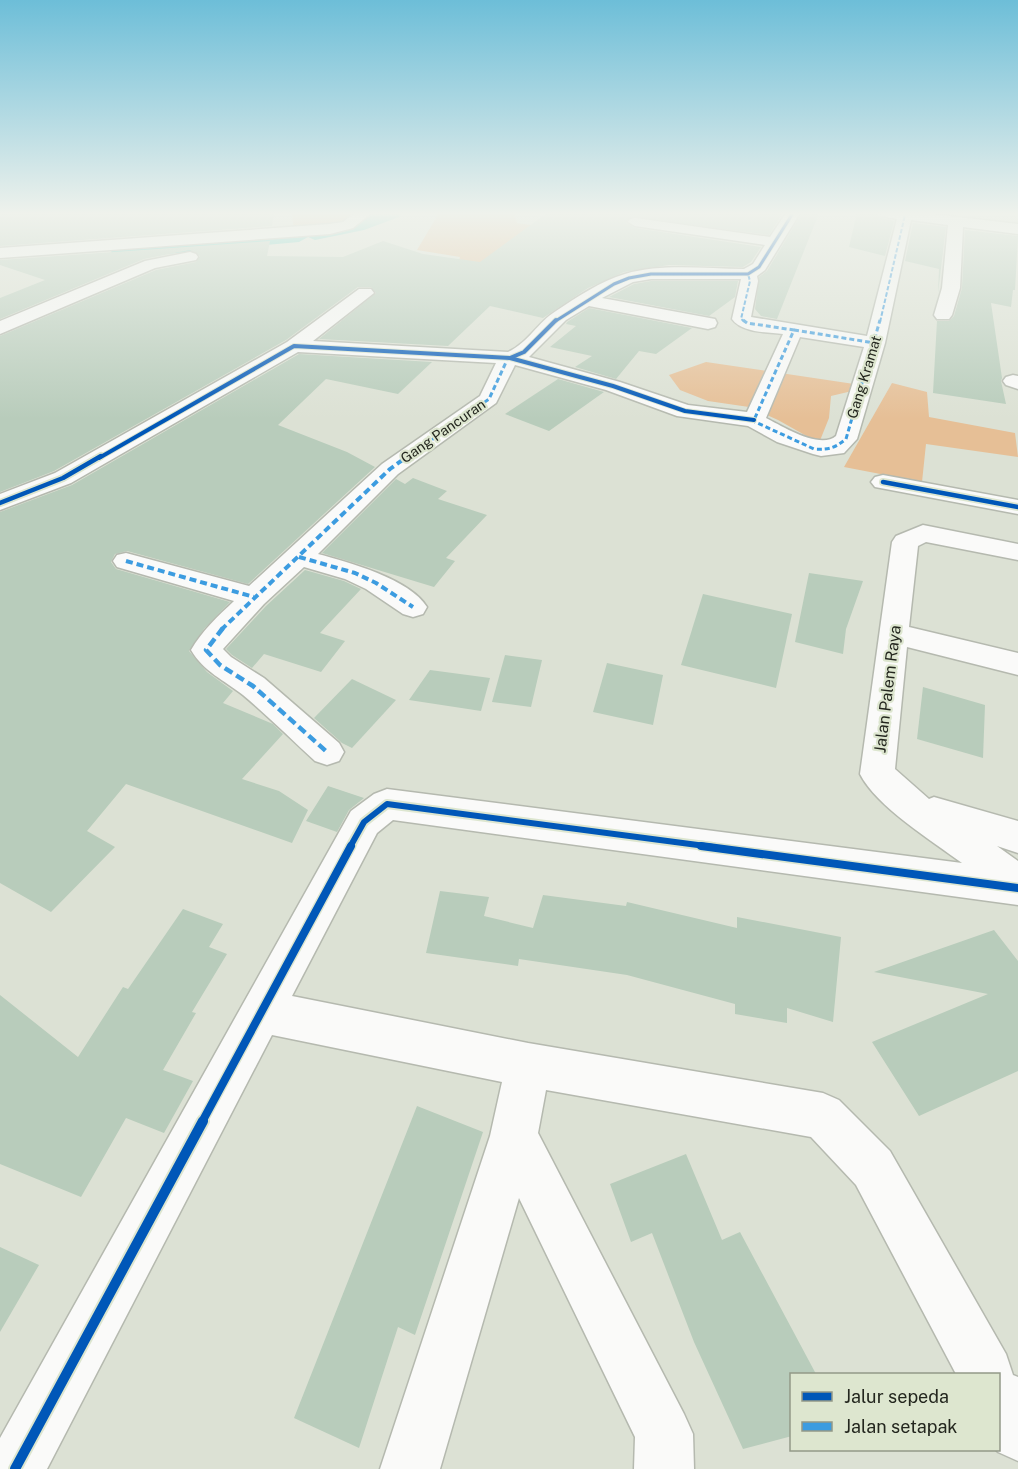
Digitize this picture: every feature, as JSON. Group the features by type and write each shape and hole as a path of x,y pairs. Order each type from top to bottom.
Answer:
{"street":[{"path":"0,328 109,282"},
{"path":"509,358 524,352 560,316 614,284 623,282"},
{"path":"750,282 741,319 747,323 875,343"},
{"name":"Gang Kramat","path":"294,346 509,358 613,386 685,411 754,420 804,445 821,449 836,448 846,439 875,343 885,282"},
{"path":"944,315 951,282"},
{"path":"0,503 63,477 294,346 365,292"},
{"path":"586,300 708,323"},
{"path":"754,420 794,330"},
{"name":"Gang Pancuran","path":"327,752 253,686 220,665 207,650 220,631 254,597 390,469 489,399 509,358"},
{"path":"883,482 1018,507"},
{"name":"Jalan Palem Raya","path":"1018,552 923,533 905,542 877,774 912,806 1018,883"},
{"path":"299,557 355,573 376,583 413,608"},
{"path":"126,561 254,597"},
{"path":"893,633 1018,664"},
{"path":"15,1469 364,822 387,804 1018,888"},
{"path":"912,806 1018,837"},
{"path":"262,1011 528,1065 823,1116 873,1168 985,1373"},
{"path":"410,1469 514,1136 528,1065"},
{"path":"514,1136 664,1434 664,1469"},
{"path":"1000,1399 1018,1432"}],"shaded area":[{"path":"706,362 854,384 852,391 831,396 829,418 819,443 749,407 708,401 680,390 669,375"},
{"path":"892,383 927,392 929,417 1015,433 1018,457 926,444 922,482 844,467"}],"building":[{"path":"41,282 90,282 0,319 0,298"},
{"path":"129,282 603,282 588,288 543,318 490,306 448,346 319,339 376,293 371,287 358,287 286,340 54,471 0,492 0,336"},
{"path":"648,282 738,282 735,297 709,316 609,297 634,284"},
{"path":"758,282 792,282 777,319 761,316 755,309"},
{"path":"962,282 1015,282 1011,307 991,303 1006,404 933,393 937,321 949,321 954,316"},
{"path":"589,308 692,328 656,354 639,351 616,379 575,367 592,356 550,347 576,326 566,324 567,322"},
{"path":"299,354 432,362 398,394 326,379 278,425 347,452 375,467 248,584 127,551 115,554 111,562 116,569 230,602 204,629 189,651 207,672 233,691 223,703 273,724 283,734 242,779 279,791 308,810 292,843 126,784 87,831 115,847 51,912 0,883 0,512 72,485"},
{"path":"558,379 604,392 549,431 505,414"},
{"path":"413,478 447,491 438,499 487,515 446,558 455,561 434,587 322,553 396,479 405,484"},
{"path":"305,570 344,581 361,589 320,633 345,641 321,672 264,654 252,668 232,655 226,649 266,606"},
{"path":"809,573 863,581 846,629 843,654 795,642"},
{"path":"703,594 792,614 776,688 681,665"},
{"path":"505,655 542,660 531,707 492,702"},
{"path":"607,663 663,675 653,725 593,712"},
{"path":"430,670 490,678 481,711 409,700"},
{"path":"352,679 396,700 352,748 342,743 314,718"},
{"path":"923,687 985,705 983,758 917,739"},
{"path":"328,786 364,798 349,810 337,832 306,821"},
{"path":"440,891 489,897 484,916 533,928 543,895 626,906 627,902 737,928 737,917 841,937 833,1022 787,1008 787,1023 735,1014 735,1004 627,975 519,959 518,966 426,953"},
{"path":"183,909 223,924 209,947 227,954 192,1012 196,1013 163,1070 193,1081 164,1133 126,1118 81,1197 0,1164 0,995 78,1057 123,987 128,989"},
{"path":"994,930 1018,961 1018,1071 919,1116 872,1042 988,994 874,972"},
{"path":"417,1106 483,1132 415,1335 398,1327 359,1448 294,1418"},
{"path":"686,1154 722,1240 740,1232 815,1373 790,1373 790,1437 743,1449 694,1342 652,1233 631,1242 610,1184"},
{"path":"0,1247 39,1265 0,1332"}],"marked path":[{"path":"750,282 741,319 747,323 794,330 754,420"},
{"path":"751,420 814,449 835,448 846,439 875,343 889,282"},
{"path":"794,330 875,343"},
{"path":"327,752 253,686 220,665 206,650 220,631 254,597 390,469 489,399 508,358"},
{"path":"299,557 355,573 376,583 413,607"},
{"path":"126,561 254,597"}],"cycle path":[{"path":"0,503 63,478 294,346 510,358 524,352 560,316 620,282"},
{"path":"510,358 613,386 685,411 754,420"},
{"path":"883,482 1018,507"},
{"path":"15,1469 364,822 387,804 1018,888"}]}
